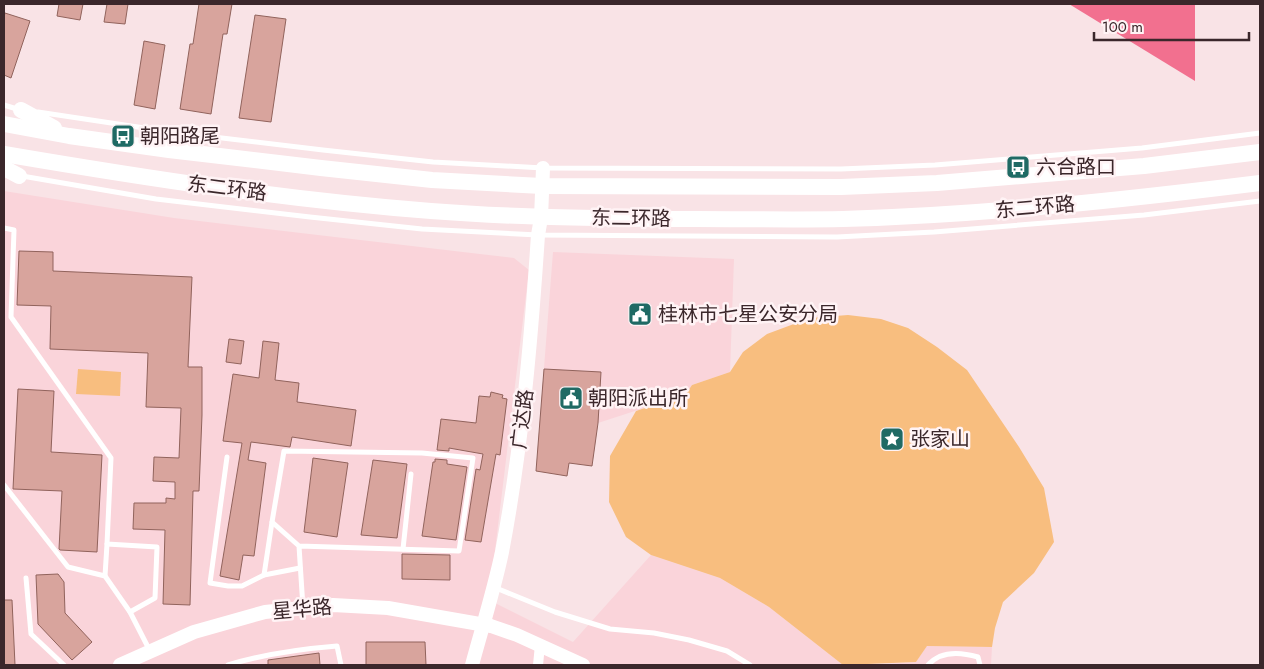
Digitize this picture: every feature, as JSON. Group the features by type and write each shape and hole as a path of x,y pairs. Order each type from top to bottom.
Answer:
{"main road":[{"path":"21,110 69,136"},
{"name":"东二环路","path":"4,124 69,136 168,150 349,171 432,180 542,186 841,187 928,184 1135,167 1260,152"},
{"name":"东二环路","path":"4,154 164,181 298,197 429,211 542,218 832,219 929,215 1148,197 1260,183"},
{"path":"4,168 11,175"}],"street":[{"name":"广达路","path":"472,665 487,625 493,587 502,553 517,454 530,351 538,235 542,218 543,168"},
{"name":"星华路","path":"120,665 194,632 265,612 333,605 388,608 487,625 540,645 583,665"},
{"path":"538,665 540,645"}],"lane":[{"path":"4,105 21,110 171,132 323,150 433,162 543,168 841,169 935,165 1142,148 1260,133"},
{"path":"11,175 156,199 310,217 422,229 538,235 837,237 934,232 1144,215 1260,201"},
{"path":"4,228 14,230 11,316 111,458 105,576 130,612 150,652"},
{"path":"264,575 272,522 284,451 422,453 473,458 459,550 299,546 272,522"},
{"path":"227,457 210,584 242,586 264,575 300,568"},
{"path":"403,549 412,474"},
{"path":"4,485 68,567 105,576"},
{"path":"107,544 157,547 155,598 130,612"},
{"path":"299,546 303,608"},
{"path":"26,578 31,634 64,665"},
{"path":"493,587 555,612 610,629 654,633 689,640 727,651 750,665"},
{"path":"228,665 299,649 337,646 341,665"},
{"path":"928,665 937,657 964,653 978,657 980,665"}],"shaded area":[{"path":"1069,4 1195,4 1195,81"},
{"path":"4,191 174,218 514,258 529,270 489,600 573,642 651,555 720,578 769,607 843,665 4,665"},
{"name":"桂林市七星公安分局","path":"553,252 734,259 730,372 692,385 687,394 598,423 592,466 569,463 567,476 536,471"},
{"path":"848,315 881,319 908,328 967,370 1044,488 1054,542 1034,573 1003,602 995,628 992,647 927,646 916,662 843,665 769,607 720,578 651,555 626,537 609,502 610,456 636,411 686,394 692,385 730,372 743,352 767,334 810,318"},
{"path":"78,369 121,372 120,396 76,394"},
{"path":"927,646 992,647 991,665 870,665 916,662"}],"building":[{"path":"59,4 83,4 80,20 57,16"},
{"path":"107,4 128,4 125,24 104,22"},
{"path":"199,4 232,4 227,34 223,34 211,114 180,109 190,44 193,44"},
{"path":"5,13 30,21 11,78 4,75"},
{"path":"255,15 286,19 271,122 239,118"},
{"path":"144,41 165,45 155,109 134,105"},
{"path":"19,251 53,252 53,271 192,277 188,367 202,367 202,415 199,491 193,491 190,605 163,604 165,530 133,529 134,503 166,503 166,498 175,499 175,482 153,481 154,457 179,458 181,408 146,407 148,353 50,349 51,306 17,305"},
{"path":"229,339 244,341 241,364 226,362"},
{"path":"263,341 279,343 275,380 299,383 297,402 356,410 351,446 292,437 290,447 251,442 248,460 266,463 254,556 243,555 239,580 220,576 242,443 223,441 233,374 259,378"},
{"name":"朝阳派出所","path":"544,369 601,372 598,423 592,466 569,463 567,476 536,471"},
{"path":"18,389 54,391 51,452 102,455 97,552 59,549 62,491 13,489"},
{"path":"491,392 503,395 502,398 507,399 500,455 496,454 481,542 465,540 476,469 480,470 483,454 449,448 449,451 437,450 441,419 476,423 479,396 490,397"},
{"path":"313,458 348,463 337,537 304,532"},
{"path":"435,459 447,460 447,464 467,467 456,540 422,536"},
{"path":"373,460 407,464 397,538 361,535"},
{"path":"402,554 450,555 450,580 402,579"},
{"path":"58,574 64,582 65,613 92,642 72,660 38,624 36,575"},
{"path":"4,600 12,600 15,665 4,665"},
{"path":"366,642 425,642 426,665 366,665"},
{"path":"319,653 320,665 268,665 268,660"}],"place":[{"name":"朝阳路尾","path":"123,136"},
{"name":"六合路口","path":"1018,167"},
{"name":"桂林市七星公安分局","path":"640,314"},
{"name":"朝阳派出所","path":"571,398"},
{"name":"张家山","path":"892,439"}]}
